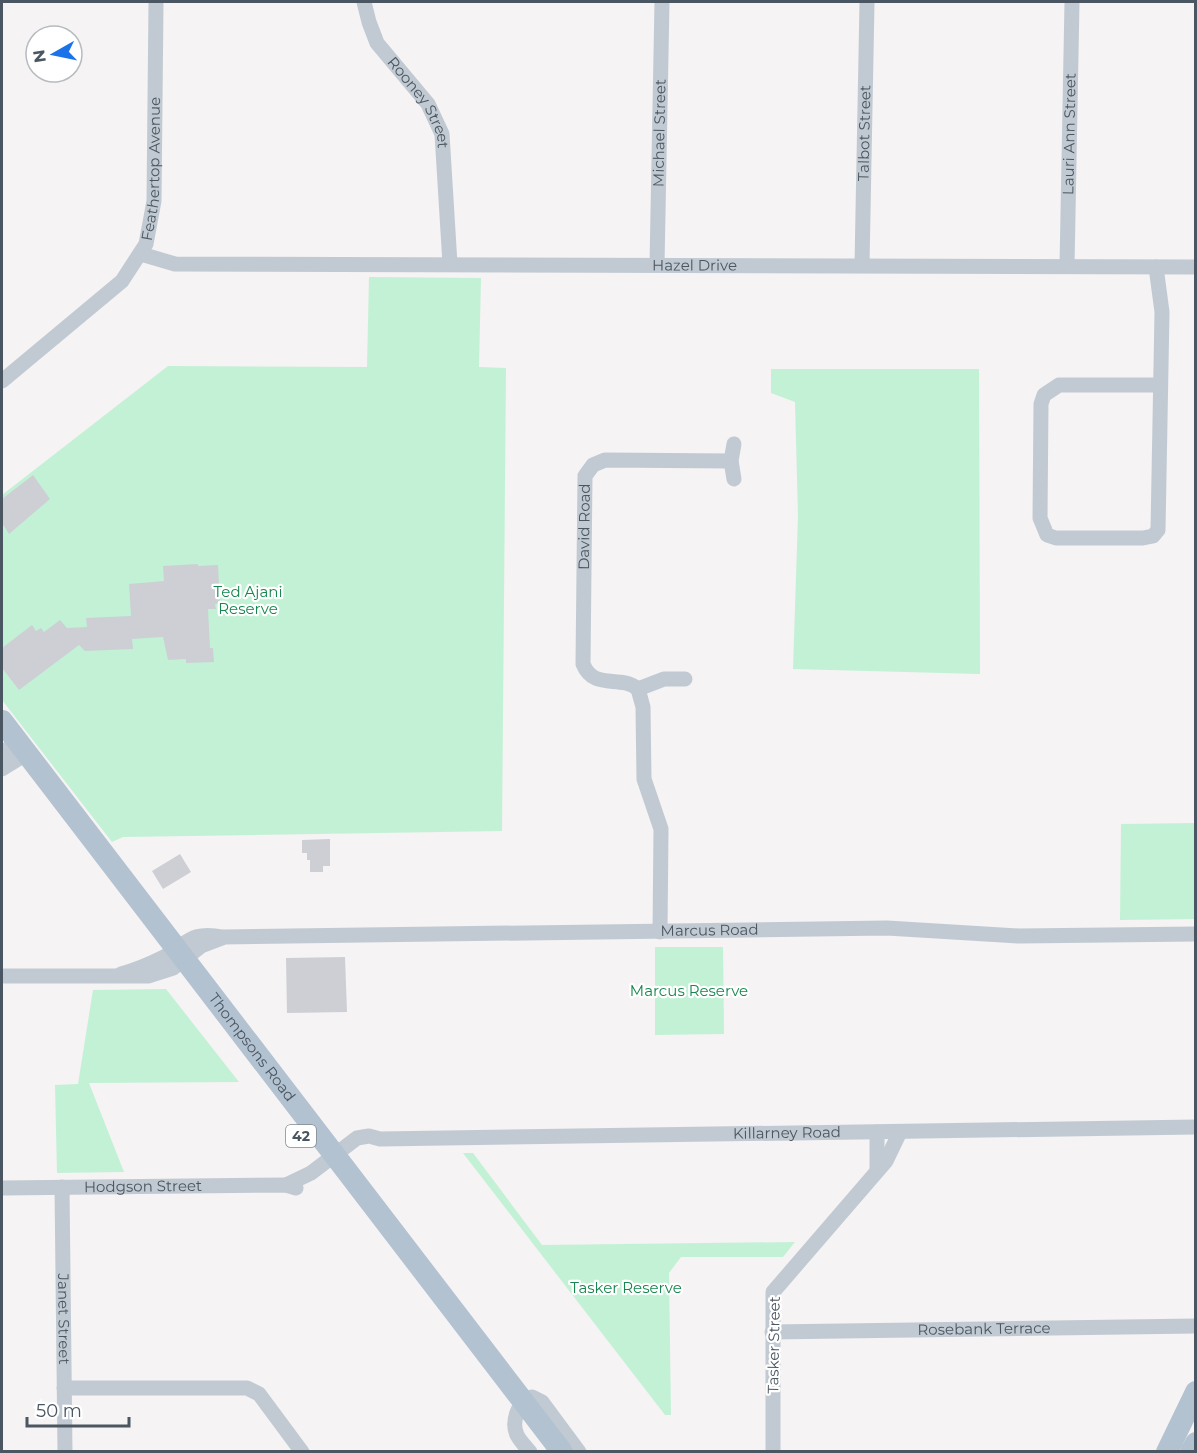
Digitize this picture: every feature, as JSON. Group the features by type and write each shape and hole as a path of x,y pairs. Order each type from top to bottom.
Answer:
{"main road":[{"name":"Thompsons Road","path":"2,721 10,753 174,958 520,1408 562,1452"},
{"path":"1167,1452 1196,1392"},
{"name":"Thompsons Road","path":"520,1408 546,1452"},
{"path":"1191,1452 1196,1443"}],"street":[{"name":"Feathertop Avenue","path":"4,374 113,290 130,271 143,249 152,224 154,195 156,2"},
{"name":"Rooney Street","path":"364,2 377,43 390,62 422,96 438,124 445,155 444,264"},
{"name":"Michael Street","path":"657,265 662,2"},
{"name":"Talbot Street","path":"862,265 867,2"},
{"name":"Lauri Ann Street","path":"1066,266 1072,2"},
{"name":"Hazel Drive","path":"143,249 194,262 1196,267"},
{"path":"1156,267 1162,312 1159,524 1156,534 1149,538 1056,538 1047,535 1041,518 1041,404 1044,395 1059,385 1160,385"},
{"path":"1162,312 1173,267"},
{"path":"734,444 731,461 734,479"},
{"name":"David Road","path":"638,689 627,683 599,681 588,674 583,664 584,483 588,470 599,461 611,460 731,461"},
{"path":"660,932 661,829 644,779 643,707 638,689 664,679 685,680"},
{"name":"Marcus Road","path":"2,976 121,974 174,958 223,937 903,928 1019,936 1196,934"},
{"name":"Killarney Road","path":"331,1163 357,1138 369,1136 380,1139 1196,1127"},
{"path":"877,1132 877,1168"},
{"name":"Tasker Street","path":"773,1452 772,1298 775,1289 892,1153 900,1132"},
{"name":"Hodgson Street","path":"2,1188 286,1185 294,1188 304,1187 331,1163"},
{"name":"Janet Street","path":"62,1187 64,1452"},
{"name":"Rosebank Terrace","path":"772,1332 1196,1326"},
{"path":"64,1388 247,1388 259,1394 302,1452"},
{"path":"520,1408 532,1397 542,1402 579,1452"},
{"name":"Thompsons Road","path":"520,1408 516,1432 530,1452"}],"green space":[{"name":"Ted Ajani Reserve","path":"369,277 481,278 479,367 506,368 502,831 123,837 112,842 2,700 2,495 168,366 367,367"},
{"path":"771,369 979,369 980,674 793,669 798,516 795,402 771,393"},
{"path":"1195,823 1195,919 1120,920 1121,824"},
{"name":"Marcus Reserve","path":"655,947 723,947 724,1034 655,1035"},
{"path":"166,989 239,1082 89,1083 124,1172 57,1173 55,1085 78,1084 93,990"},
{"name":"Tasker Reserve","path":"463,1153 473,1153 542,1245 795,1242 783,1257 681,1257 669,1273 671,1415 665,1415"}],"building":[{"path":"33,475 50,499 9,534 2,523 2,499"},
{"path":"198,564 198,566 218,565 220,604 215,604 216,609 208,609 210,648 213,648 214,662 186,663 186,659 168,660 163,637 132,639 133,649 85,651 79,645 19,690 2,668 2,648 32,625 36,631 41,628 44,632 60,620 67,628 87,627 86,618 131,616 129,584 164,581 163,566"},
{"path":"330,839 330,866 323,866 323,872 310,872 310,860 307,860 307,853 302,853 302,840"},
{"path":"180,854 191,872 163,889 152,871"},
{"path":"345,957 347,1012 287,1013 286,958"}]}
